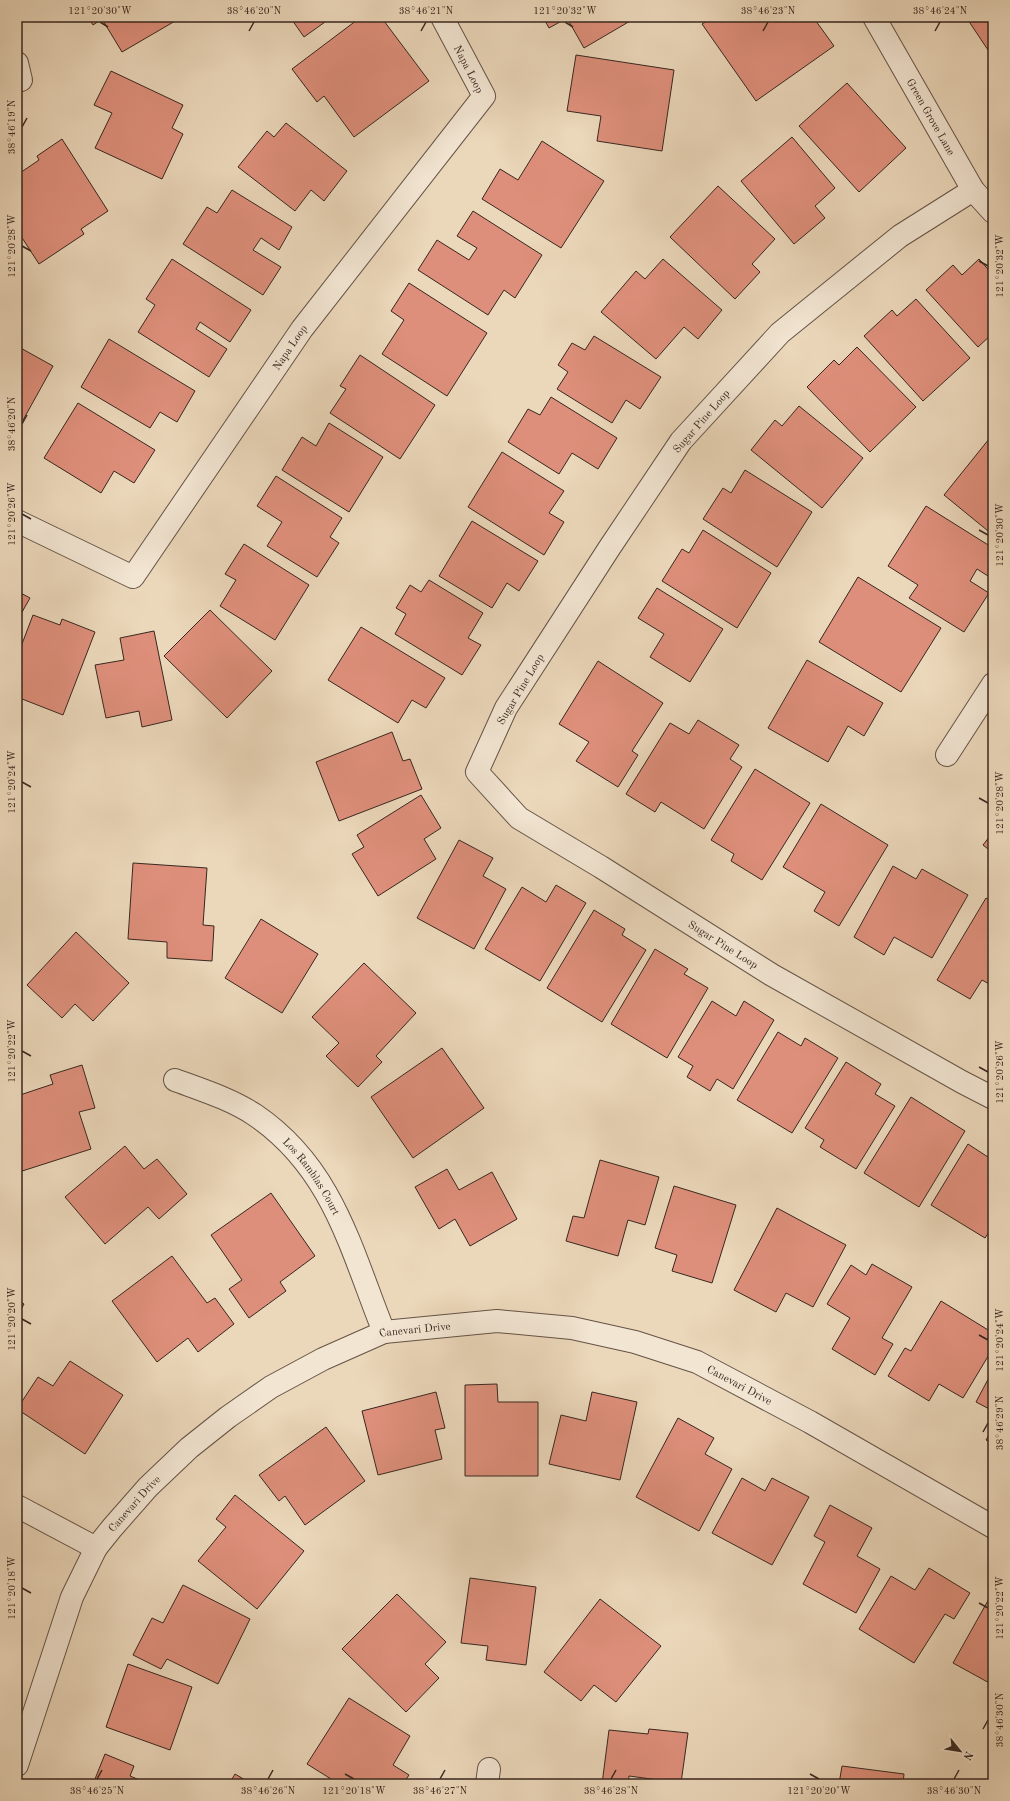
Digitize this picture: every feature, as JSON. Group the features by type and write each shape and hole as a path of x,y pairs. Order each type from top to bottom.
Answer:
{"street":[{"name":"Napa Loop","path":"17,521 133,577 302,329 484,96 442,17"},
{"name":"Green Grove Lane","path":"874,17 973,190 993,212"},
{"name":"Sugar Pine Loop","path":"973,190 900,236 780,333 681,441 610,547 506,708 477,772 519,818 601,867 772,975 993,1098"},
{"path":"947,755 993,684"},
{"name":"Los Ramblas Court","path":"175,1080 213,1093 254,1115 284,1137 309,1165 333,1203 350,1241 364,1283 384,1332"},
{"name":"Canevari Drive","path":"17,1765 72,1597 96,1548 148,1487 189,1448 228,1417 271,1387 323,1360 384,1332 497,1322 572,1328 635,1342 697,1362 810,1422 993,1527"},
{"path":"17,1506 96,1548"}],"building":[{"path":"88,17 182,17 122,52 102,19 93,25"},
{"path":"290,17 332,17 304,37"},
{"path":"361,17 381,17 429,81 354,137 324,96 317,102 292,69"},
{"path":"543,17 637,17 584,48 567,18 549,28"},
{"path":"713,17 813,17 834,46 756,101 702,24"},
{"path":"953,17 962,17 956,21"},
{"path":"966,17 993,17 993,56 992,56"},
{"path":"576,55 674,70 662,151 597,141 601,116 567,111"},
{"path":"111,71 183,105 172,128 183,134 162,179 95,148 112,113 94,105"},
{"path":"847,83 906,148 859,192 799,126"},
{"path":"286,123 347,171 324,201 311,190 295,211 238,167 267,131 274,137"},
{"path":"792,137 835,188 815,206 825,218 794,244 741,181"},
{"path":"62,139 108,211 81,229 84,234 39,264 17,230 17,175 39,160 37,156"},
{"path":"542,141 604,181 561,248 482,199 500,169 518,180"},
{"path":"718,186 775,239 752,264 760,272 735,299 670,237"},
{"path":"232,190 292,227 279,250 261,238 253,250 281,267 263,295 183,244 207,207 217,213"},
{"path":"473,211 542,255 515,298 504,290 488,315 418,270 437,240 469,260 477,248 457,236"},
{"path":"172,259 251,310 230,342 200,322 196,329 227,349 209,377 138,332 155,305 146,299"},
{"path":"663,259 722,310 698,339 684,327 656,359 601,312 636,271 645,279"},
{"path":"979,259 993,275 993,333 978,347 926,290 953,265 962,275"},
{"path":"409,283 487,333 447,396 382,354 404,320 391,311"},
{"path":"916,299 970,358 923,401 864,336 892,310 897,316"},
{"path":"594,336 661,377 640,409 626,400 612,423 557,389 568,372 558,365 572,343 585,350"},
{"path":"109,339 195,391 177,422 160,412 150,428 81,387"},
{"path":"17,346 53,366 17,431"},
{"path":"857,347 916,407 870,452 807,387 834,360 839,365"},
{"path":"360,355 435,405 400,459 330,413 346,389 340,386"},
{"path":"551,397 617,438 598,469 572,453 559,474 508,442 528,409 540,415"},
{"path":"78,403 155,450 134,483 114,471 101,493 44,458"},
{"path":"799,406 863,458 822,508 751,450 775,420 782,426"},
{"path":"329,423 383,457 349,512 282,470 302,437 316,446"},
{"path":"989,439 993,442 993,535 944,495"},
{"path":"502,452 564,491 549,513 564,522 544,555 468,507"},
{"path":"745,470 812,512 777,567 703,519 723,488 731,493"},
{"path":"276,476 342,518 330,537 339,543 317,577 267,546 282,522 257,506"},
{"path":"926,506 993,548 993,568 988,576 977,569 970,581 989,593 964,632 909,598 918,585 888,566"},
{"path":"472,521 538,561 519,591 507,583 492,608 439,576"},
{"path":"703,530 771,573 737,628 662,581 682,549 689,553"},
{"path":"244,544 309,585 275,640 220,606 236,580 225,574"},
{"path":"858,577 941,628 901,692 819,642"},
{"path":"429,580 483,613 468,638 481,645 462,675 395,634 406,614 396,608 410,585 421,592"},
{"path":"657,588 723,629 690,682 650,657 664,634 638,618"},
{"path":"17,591 30,598 17,621"},
{"path":"210,610 272,671 227,718 164,656"},
{"path":"33,615 60,625 62,619 95,632 63,715 17,697 17,657"},
{"path":"361,627 445,678 426,708 412,700 398,723 328,680"},
{"path":"154,631 172,720 142,727 139,711 106,718 95,665 124,660 120,638"},
{"path":"807,660 883,703 864,736 848,726 828,762 768,728"},
{"path":"598,661 663,703 632,751 638,755 618,787 576,761 589,742 559,724"},
{"path":"698,720 739,745 730,759 742,767 704,829 661,802 655,812 626,794 670,723 689,734"},
{"path":"392,732 403,761 410,759 422,789 339,821 316,762"},
{"path":"17,762 20,762 20,808 17,808"},
{"path":"755,769 810,803 762,880 731,861 734,854 711,840"},
{"path":"421,795 441,828 424,839 436,859 378,896 352,854 364,847 357,835"},
{"path":"821,804 888,845 839,926 814,911 825,892 783,867"},
{"path":"993,832 993,853 983,845"},
{"path":"459,840 493,858 483,876 506,889 474,949 417,918"},
{"path":"133,863 207,868 203,925 214,926 212,961 167,958 167,942 128,939"},
{"path":"893,866 916,879 922,869 968,895 932,958 894,937 884,955 854,937"},
{"path":"556,885 586,903 540,981 485,949 522,887 546,902"},
{"path":"986,898 993,902 993,986 982,980 970,999 937,980"},
{"path":"594,910 625,929 622,935 646,950 602,1022 547,988"},
{"path":"261,919 318,954 282,1013 225,978"},
{"path":"76,932 129,983 93,1021 75,1004 62,1018 27,985"},
{"path":"655,949 688,969 684,974 708,988 667,1058 611,1024"},
{"path":"364,963 416,1013 376,1056 382,1062 358,1087 326,1056 339,1043 312,1017"},
{"path":"712,1001 736,1016 744,1001 774,1020 733,1089 717,1079 710,1091 687,1077 693,1066 678,1057"},
{"path":"778,1032 801,1046 805,1038 838,1058 792,1133 737,1100"},
{"path":"442,1048 484,1108 413,1158 371,1097"},
{"path":"846,1062 881,1084 875,1094 895,1106 856,1169 820,1147 824,1140 805,1128"},
{"path":"82,1065 95,1108 79,1112 91,1149 19,1172 17,1166 17,1096 53,1084 50,1075"},
{"path":"911,1097 965,1131 919,1207 864,1173"},
{"path":"968,1144 991,1159 993,1156 993,1226 985,1238 931,1205"},
{"path":"125,1146 144,1169 157,1159 187,1194 159,1219 148,1207 105,1244 65,1197"},
{"path":"600,1160 659,1177 645,1225 628,1220 618,1256 566,1241 573,1216 584,1218"},
{"path":"447,1169 459,1190 492,1172 517,1219 470,1246 455,1219 439,1229 415,1187"},
{"path":"674,1186 736,1205 712,1283 672,1271 677,1255 655,1248"},
{"path":"271,1193 315,1256 280,1282 286,1291 249,1318 229,1289 242,1280 211,1235"},
{"path":"777,1208 846,1245 813,1307 786,1293 776,1312 734,1290"},
{"path":"172,1256 207,1303 215,1298 234,1324 198,1352 188,1338 157,1362 112,1301"},
{"path":"872,1264 912,1287 882,1338 893,1344 875,1375 832,1349 850,1318 827,1304 851,1265 866,1275"},
{"path":"17,1300 24,1304 17,1317"},
{"path":"941,1301 993,1333 993,1348 963,1398 939,1384 929,1401 888,1376 905,1348 911,1351"},
{"path":"70,1361 123,1395 85,1454 17,1409 38,1377 53,1386"},
{"path":"993,1370 993,1411 976,1402"},
{"path":"497,1384 498,1402 538,1402 538,1476 465,1476 465,1385"},
{"path":"436,1392 445,1428 435,1430 442,1459 378,1475 362,1411"},
{"path":"592,1392 637,1402 620,1480 549,1464 561,1415 586,1421"},
{"path":"678,1418 714,1438 705,1454 732,1469 699,1531 636,1497"},
{"path":"326,1427 365,1481 305,1525 285,1496 279,1501 259,1475"},
{"path":"993,1428 993,1444 986,1440"},
{"path":"742,1478 765,1491 772,1478 809,1497 772,1565 712,1533"},
{"path":"235,1495 304,1551 257,1609 198,1561 226,1527 216,1519"},
{"path":"830,1505 872,1528 857,1556 880,1569 856,1613 803,1584 825,1542 814,1536"},
{"path":"929,1568 970,1593 954,1619 945,1614 914,1663 859,1629 891,1576 915,1590"},
{"path":"470,1578 536,1587 526,1665 486,1660 488,1646 461,1643"},
{"path":"183,1585 250,1619 218,1684 167,1659 161,1669 133,1655 152,1618 163,1623"},
{"path":"397,1594 446,1642 425,1664 439,1678 406,1712 342,1649"},
{"path":"990,1597 993,1599 993,1685 953,1663"},
{"path":"600,1599 661,1646 616,1702 594,1685 581,1701 544,1672"},
{"path":"128,1664 192,1687 170,1750 106,1727"},
{"path":"349,1698 410,1736 393,1765 409,1775 403,1784 339,1784 307,1764"},
{"path":"649,1729 688,1733 681,1783 629,1776 628,1784 602,1784 609,1730 648,1734"},
{"path":"105,1754 134,1766 130,1776 149,1784 93,1784"},
{"path":"842,1766 904,1774 903,1784 839,1784"},
{"path":"235,1774 252,1784 229,1784"}]}
